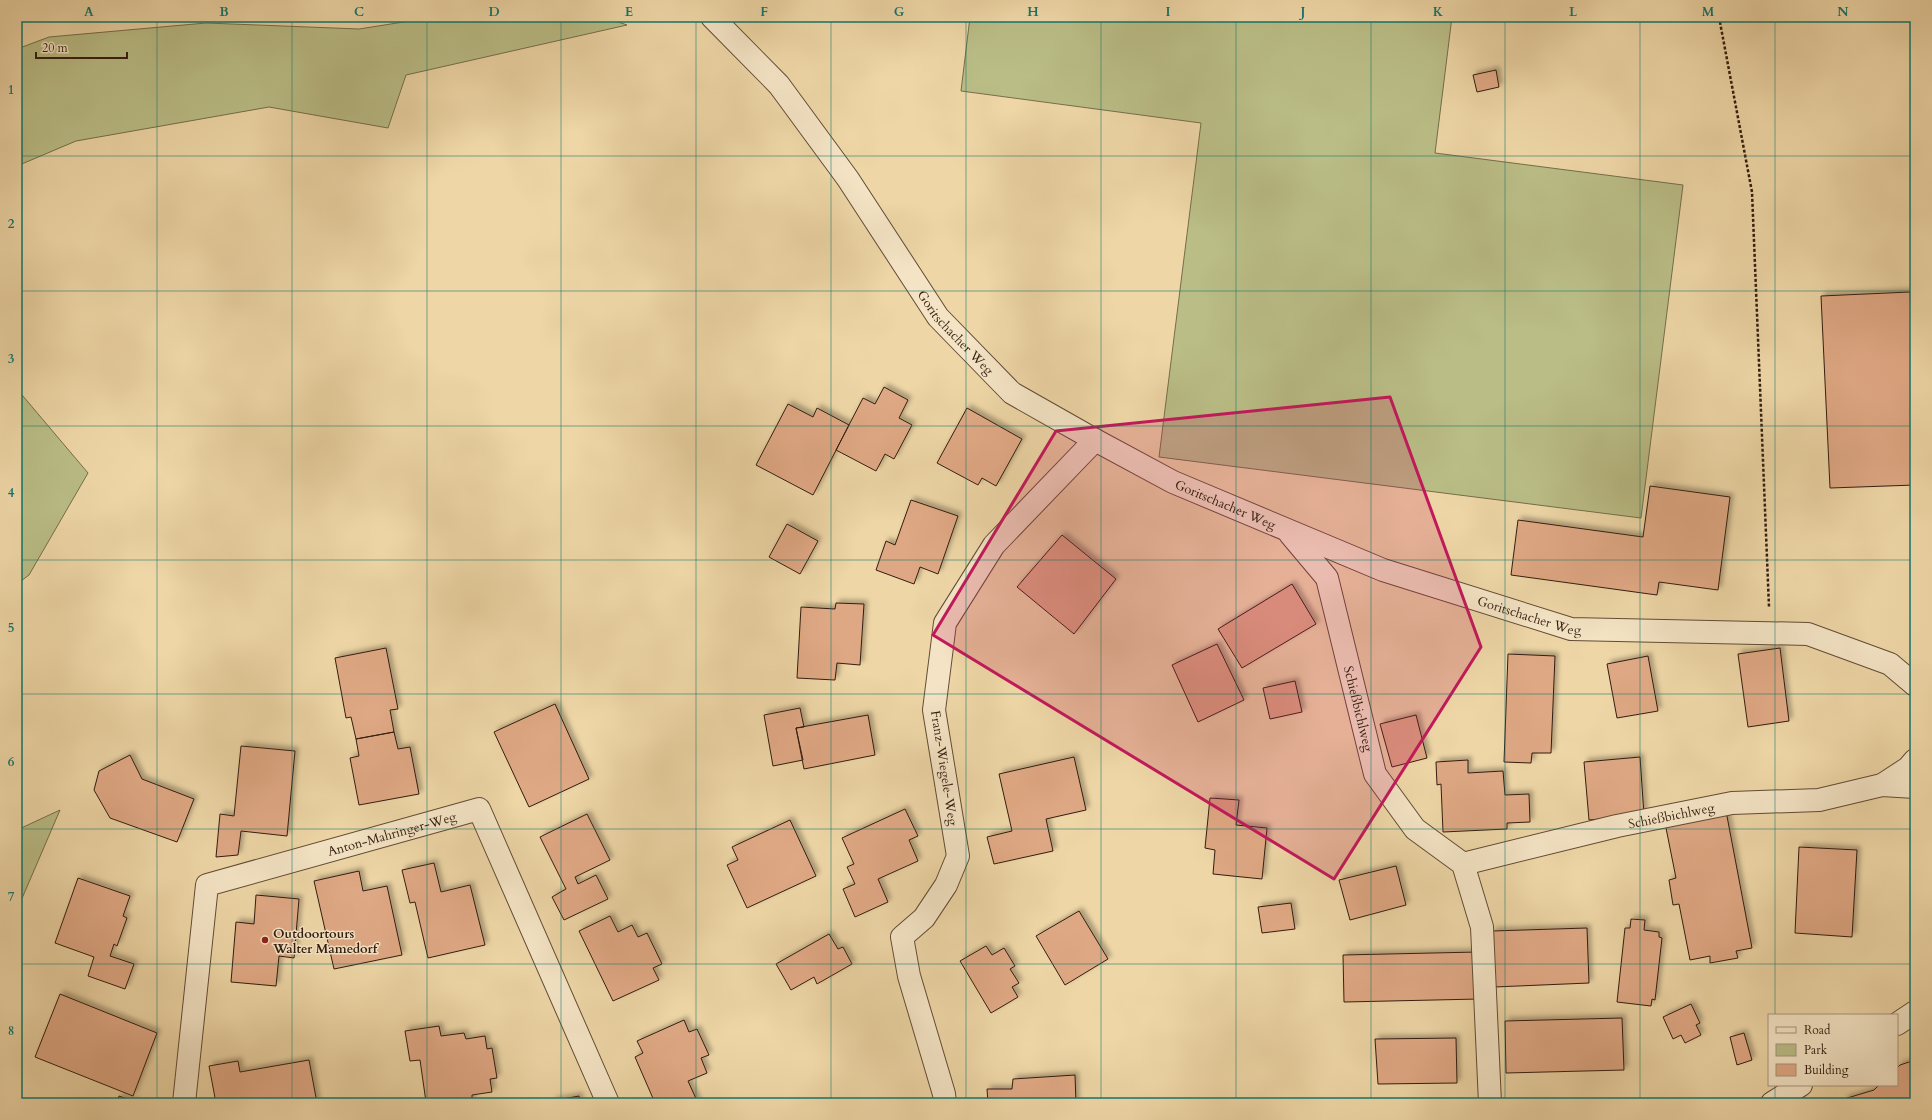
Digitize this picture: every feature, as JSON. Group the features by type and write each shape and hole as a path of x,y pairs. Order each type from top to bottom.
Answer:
{"street":[{"name":"Goritschacher Weg","path":"712,17 779,85 848,179 938,318 1012,393 1096,440 1173,482 1383,570 1571,629 1808,634 1890,664 1915,685"},
{"name":"Franz-Wiegele-Weg","path":"945,1103 944,1094 909,976 902,937 924,918 946,885 958,856 934,710 945,623 994,545 1096,440"},
{"name":"Schießbichlweg","path":"1287,531 1327,578 1375,774 1415,829 1463,864 1617,826 1732,803 1819,800 1882,785 1915,786"},
{"name":"Schießbichlweg","path":"1882,785 1908,768 1915,760"},
{"name":"Anton-Mahringer-Weg","path":"184,1103 207,884 479,809 608,1103"},
{"path":"1463,864 1482,927 1490,1103"},
{"path":"1898,1023 1915,1012"},
{"path":"1772,1103 1799,1086"}],"path":[{"path":"1719,17 1752,192 1769,608"}],"highlighted area":[{"path":"1390,397 1481,647 1334,879 933,635 1056,431"}],"green space":[{"path":"435,17 604,17 627,25 406,75 388,128 269,107 76,141 17,166 17,49 49,37 206,23 359,29"},
{"path":"970,17 1452,17 1435,153 1683,185 1641,518 1159,457 1201,123 961,91"},
{"path":"17,389 88,473 29,575 17,584"},
{"path":"60,810 17,910 17,830"}],"building":[{"path":"1496,70 1499,87 1477,92 1473,75"},
{"path":"1910,292 1915,412 1915,485 1830,488 1821,296"},
{"path":"884,387 908,400 899,418 912,425 894,459 885,454 876,471 836,450 863,398 875,404"},
{"path":"788,404 813,417 817,408 849,425 813,495 756,465"},
{"path":"967,408 1022,439 996,486 982,478 978,485 937,463"},
{"path":"1650,486 1730,497 1718,590 1659,582 1657,595 1511,575 1518,520 1643,537"},
{"path":"911,500 958,516 938,574 920,567 914,584 876,570 886,541 895,545"},
{"path":"787,524 818,541 800,574 769,557"},
{"path":"1062,535 1116,579 1074,634 1017,587"},
{"path":"1292,584 1316,624 1242,668 1218,629"},
{"path":"836,603 864,604 860,665 837,663 835,680 797,678 801,607 835,609"},
{"path":"1217,644 1244,700 1198,722 1172,665"},
{"path":"386,648 398,709 390,710 394,732 356,739 351,717 346,718 335,658"},
{"path":"1780,648 1789,721 1748,727 1738,654"},
{"path":"1508,654 1555,656 1551,753 1532,753 1531,763 1504,762"},
{"path":"1648,656 1658,711 1617,718 1607,664"},
{"path":"1295,681 1302,712 1270,719 1263,688"},
{"path":"555,704 589,779 529,807 494,732"},
{"path":"800,708 804,727 796,728 803,760 773,766 764,715"},
{"path":"868,715 875,755 804,769 796,728"},
{"path":"1416,715 1427,758 1392,767 1380,724"},
{"path":"394,732 398,749 410,747 419,794 359,805 350,758 359,756 356,739"},
{"path":"241,746 295,751 287,836 241,831 238,855 216,857 220,814 234,816"},
{"path":"130,755 142,779 194,799 177,842 110,818 94,790 99,771"},
{"path":"1074,757 1086,810 1046,819 1053,851 994,864 987,837 1012,831 999,774"},
{"path":"1640,757 1644,815 1589,820 1584,762"},
{"path":"1468,760 1468,773 1503,771 1505,795 1529,794 1530,822 1507,823 1507,829 1443,832 1441,784 1437,785 1436,762"},
{"path":"1210,798 1239,800 1236,825 1267,828 1262,879 1213,874 1215,850 1205,848"},
{"path":"905,809 918,836 909,840 918,861 878,879 888,902 855,917 843,889 855,884 847,867 854,864 842,838"},
{"path":"1726,811 1752,948 1736,951 1738,958 1710,963 1710,956 1690,960 1679,904 1673,905 1669,880 1676,878 1665,823"},
{"path":"587,814 610,860 575,877 578,884 596,875 608,899 564,920 552,897 566,889 540,837"},
{"path":"790,820 816,876 747,908 727,865 738,860 732,847"},
{"path":"1799,847 1857,850 1852,937 1795,933"},
{"path":"434,863 441,892 470,885 485,945 428,958 415,902 410,903 402,870"},
{"path":"1396,866 1406,905 1350,920 1339,880"},
{"path":"359,871 363,891 387,886 402,955 334,969 314,881"},
{"path":"78,878 130,896 123,916 127,918 117,946 114,944 110,956 134,964 125,989 88,976 94,957 55,943"},
{"name":"Outdoortours Walter Mamedorf","path":"256,895 299,899 294,958 279,956 276,986 231,982 236,922 254,924"},
{"path":"1291,903 1295,929 1262,933 1258,907"},
{"path":"1079,911 1108,959 1065,985 1036,936"},
{"path":"610,916 618,932 632,925 638,937 647,933 662,964 653,968 659,980 613,1001 579,931"},
{"path":"1631,919 1645,920 1644,930 1659,932 1659,937 1662,938 1655,1000 1652,999 1651,1006 1617,1002 1625,928 1630,928"},
{"path":"1587,928 1589,983 1494,987 1492,931"},
{"path":"829,934 838,949 843,947 852,964 817,984 814,977 791,990 776,964"},
{"path":"986,946 992,955 1004,948 1015,966 1010,969 1019,983 1012,987 1018,997 991,1013 960,961"},
{"path":"1478,952 1479,999 1344,1002 1343,955"},
{"path":"60,994 157,1033 133,1096 35,1057"},
{"path":"1691,1004 1700,1023 1696,1025 1701,1035 1685,1043 1681,1035 1673,1039 1663,1017"},
{"path":"1622,1018 1624,1070 1506,1073 1505,1021"},
{"path":"684,1020 689,1032 697,1029 709,1055 701,1058 707,1073 688,1081 698,1103 655,1103 635,1057 643,1053 637,1041"},
{"path":"439,1026 441,1036 464,1033 466,1039 485,1036 487,1049 492,1048 497,1078 490,1079 492,1092 472,1095 472,1101 435,1103 434,1100 426,1102 420,1060 410,1061 405,1031"},
{"path":"1744,1033 1752,1060 1737,1065 1730,1037"},
{"path":"1456,1038 1457,1083 1378,1084 1375,1039"},
{"path":"309,1060 317,1103 216,1103 209,1066 238,1061 240,1072"},
{"path":"1915,1060 1915,1103 1845,1103 1844,1099 1874,1090 1878,1086 1898,1086 1898,1067"},
{"path":"1075,1075 1076,1103 988,1103 987,1089 1012,1089 1013,1079"},
{"path":"119,1096 138,1103 117,1103"},
{"path":"579,1096 580,1103 553,1103 552,1101"}],"place":[{"name":"Outdoortours Walter Mamedorf","path":"265,940"}]}
